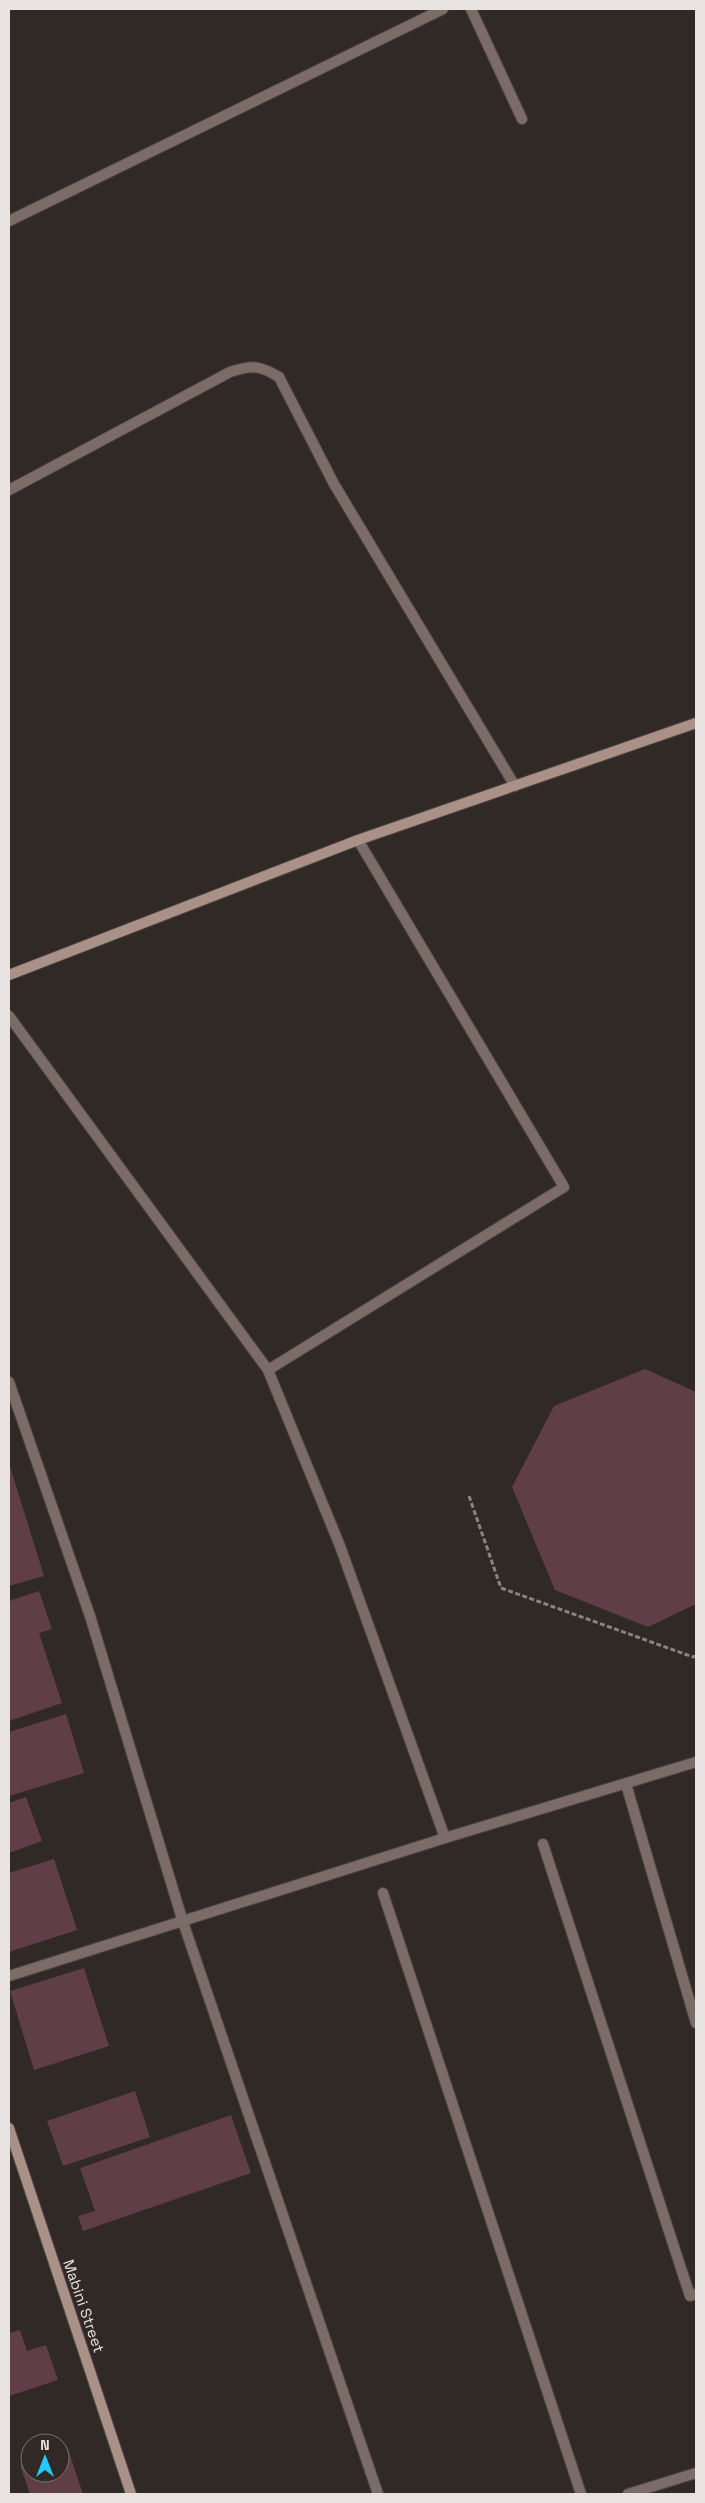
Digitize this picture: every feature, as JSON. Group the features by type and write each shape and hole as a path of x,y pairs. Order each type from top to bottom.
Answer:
{"street":[{"path":"9,221 443,9"},
{"path":"471,9 522,119"},
{"path":"9,490 230,372 248,366 264,368 279,377 334,484 515,786"},
{"path":"9,975 358,840 696,723"},
{"path":"268,1370 564,1187 358,840"},
{"path":"9,1016 268,1370 340,1546 445,1838"},
{"path":"9,1382 90,1616 183,1922 378,2494"},
{"path":"9,1976 445,1838 696,1762"},
{"path":"626,1784 696,2023"},
{"path":"543,1844 690,2296 696,2294"},
{"path":"383,1893 581,2494"},
{"name":"Mabini Street","path":"9,2128 131,2494"},
{"path":"628,2494 696,2473"}],"path":[{"path":"470,1496 501,1588 692,1657 696,1656"}],"building":[{"path":"645,1369 696,1392 696,1604 648,1627 555,1590 512,1487 554,1406"},
{"path":"9,1463 44,1576 9,1586"},
{"path":"39,1591 52,1629 39,1633 62,1703 9,1721 9,1601"},
{"path":"66,1714 84,1773 9,1796 9,1732"},
{"path":"26,1797 42,1841 9,1853 9,1803"},
{"path":"54,1859 77,1930 9,1952 9,1873"},
{"path":"84,1968 109,2046 34,2070 10,1991"},
{"path":"135,2091 150,2137 63,2166 47,2121"},
{"path":"231,2115 251,2173 83,2231 78,2216 95,2211 80,2168"},
{"path":"20,2330 27,2351 46,2345 58,2380 9,2396 9,2333"},
{"path":"70,2455 83,2494 30,2494 26,2483 70,2483"}]}
